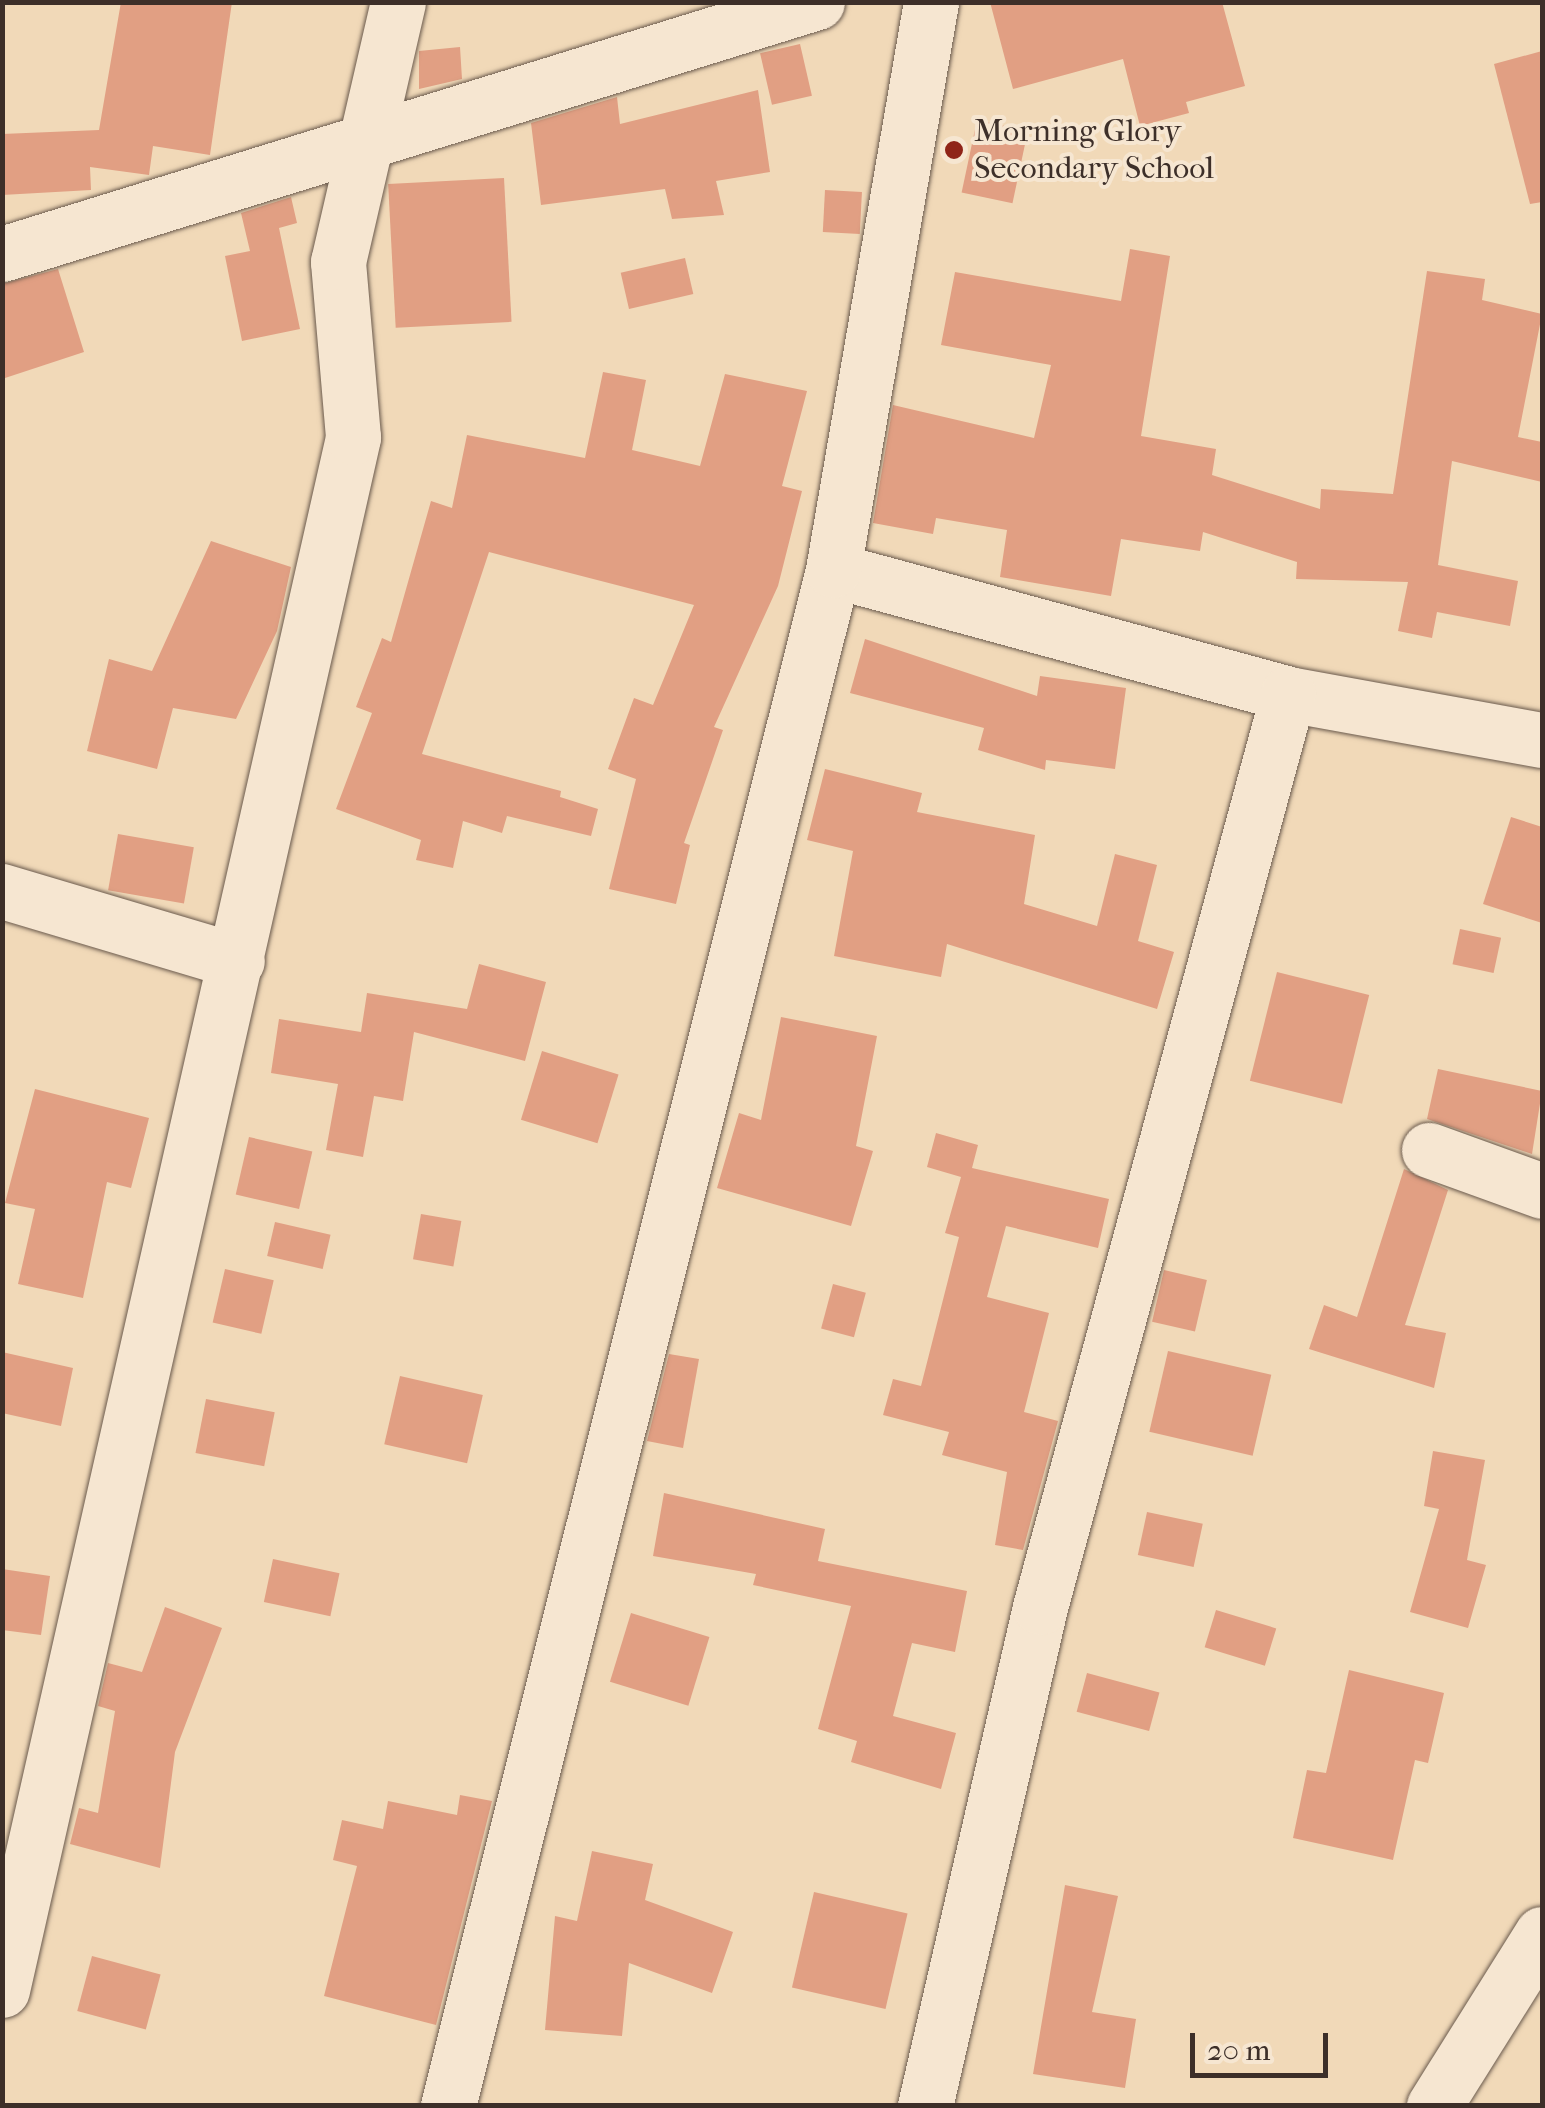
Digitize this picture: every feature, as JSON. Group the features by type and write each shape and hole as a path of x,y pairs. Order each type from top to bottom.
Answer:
{"street":[{"path":"2,1990 353,437 338,262 398,2"},
{"path":"2,254 817,2"},
{"path":"448,2106 833,570 930,2"},
{"path":"833,570 1288,694 1542,740"},
{"path":"925,2106 1040,1607 1288,694"},
{"path":"2,891 237,961"},
{"path":"1429,1150 1542,1190"},
{"path":"1434,2106 1542,1934"}],"building":[{"path":"121,2 232,2 210,155 153,146 149,175 90,167 91,190 2,195 2,134 99,130"},
{"path":"990,2 1222,2 1245,86 1186,102 1189,113 1140,126 1123,59 1013,89"},
{"path":"800,44 812,96 772,105 760,53"},
{"path":"460,47 462,79 419,89 419,51"},
{"path":"1542,51 1542,202 1530,204 1494,64"},
{"path":"758,90 770,172 716,181 724,215 672,219 665,189 541,205 531,123 617,97 620,124"},
{"path":"977,120 1028,131 1012,203 962,192"},
{"path":"504,178 512,322 396,328 388,184"},
{"path":"825,190 862,192 860,234 823,232"},
{"path":"291,197 297,223 279,228 300,329 242,341 225,256 250,251 241,213"},
{"path":"1130,249 1170,256 1141,436 1216,449 1212,475 1320,509 1321,489 1393,494 1427,271 1485,279 1482,300 1542,314 1518,437 1542,442 1542,482 1452,461 1438,565 1518,581 1510,626 1437,612 1432,638 1398,631 1408,582 1296,579 1297,562 1203,532 1200,551 1121,539 1111,596 1000,577 1007,530 936,518 933,534 873,523 893,405 1034,438 1051,365 941,345 955,272 1121,301"},
{"path":"685,258 693,294 629,309 621,273"},
{"path":"58,269 84,352 2,379 2,284"},
{"path":"603,372 646,380 632,450 700,466 725,374 807,391 782,486 802,491 778,586 714,727 723,730 684,843 690,845 676,904 609,889 636,779 608,769 634,698 653,705 694,605 489,552 422,754 561,791 560,797 598,809 591,836 507,816 502,833 463,821 453,868 416,860 421,840 336,809 372,713 356,707 382,638 391,642 431,501 452,508 467,435 585,458"},
{"path":"211,541 291,567 277,631 236,719 173,708 157,769 87,751 109,659 152,671"},
{"path":"865,639 1037,696 1040,676 1126,688 1115,769 1046,760 1045,770 978,750 984,728 850,693"},
{"path":"825,769 922,793 917,812 1035,835 1024,904 1097,926 1115,854 1157,865 1138,941 1174,952 1157,1009 947,944 941,977 834,956 853,851 807,840"},
{"path":"1511,817 1542,827 1542,923 1483,904"},
{"path":"118,834 194,847 184,904 108,890"},
{"path":"1460,929 1501,938 1494,973 1453,964"},
{"path":"479,964 546,982 525,1061 414,1032 403,1101 374,1096 363,1157 326,1150 338,1084 271,1073 279,1019 361,1032 367,993 467,1009"},
{"path":"1277,972 1369,995 1342,1104 1250,1081"},
{"path":"781,1017 877,1036 856,1146 873,1151 851,1226 717,1188 739,1113 761,1120"},
{"path":"542,1051 619,1074 597,1143 521,1120"},
{"path":"1438,1069 1542,1091 1532,1154 1427,1119"},
{"path":"35,1089 149,1118 131,1188 107,1182 83,1298 18,1284 35,1209 5,1203"},
{"path":"936,1133 978,1145 972,1168 1109,1199 1098,1248 1006,1226 987,1297 1049,1313 1024,1412 1058,1421 1023,1550 995,1545 1007,1472 942,1455 949,1432 883,1415 893,1379 921,1386 959,1237 945,1233 961,1177 927,1167"},
{"path":"249,1137 312,1152 299,1209 236,1194"},
{"path":"1404,1169 1448,1190 1405,1325 1446,1333 1434,1388 1309,1349 1324,1305 1357,1317"},
{"path":"421,1214 461,1221 453,1266 413,1259"},
{"path":"275,1222 331,1235 323,1269 267,1256"},
{"path":"225,1269 274,1280 261,1334 213,1323"},
{"path":"1164,1270 1207,1280 1195,1332 1152,1322"},
{"path":"833,1284 866,1293 854,1337 821,1328"},
{"path":"1168,1351 1271,1375 1253,1456 1149,1432"},
{"path":"2,1352 73,1368 61,1426 2,1413"},
{"path":"669,1354 699,1359 683,1448 647,1441"},
{"path":"400,1376 483,1395 467,1463 384,1444"},
{"path":"206,1399 275,1412 264,1466 196,1453"},
{"path":"1433,1451 1485,1460 1467,1560 1486,1565 1468,1628 1410,1612 1439,1509 1424,1506"},
{"path":"664,1493 825,1529 818,1561 967,1591 955,1652 912,1643 893,1716 956,1733 941,1789 851,1762 857,1741 818,1729 851,1606 753,1585 756,1574 653,1556"},
{"path":"1147,1512 1203,1524 1194,1567 1138,1555"},
{"path":"273,1559 340,1573 330,1616 264,1602"},
{"path":"2,1569 50,1576 41,1635 2,1630"},
{"path":"165,1607 222,1628 175,1752 160,1868 70,1844 79,1808 98,1813 115,1711 98,1706 108,1663 142,1672"},
{"path":"1216,1610 1276,1628 1265,1666 1205,1647"},
{"path":"631,1613 709,1637 688,1706 610,1682"},
{"path":"1349,1670 1444,1693 1428,1763 1415,1760 1393,1860 1293,1838 1307,1770 1326,1773"},
{"path":"1087,1673 1159,1692 1149,1731 1077,1712"},
{"path":"460,1795 492,1801 436,2025 324,1996 357,1866 333,1860 342,1820 383,1829 388,1801 457,1815"},
{"path":"592,1851 653,1864 645,1900 733,1932 712,1993 629,1963 622,2036 545,2030 555,1916 577,1921"},
{"path":"1065,1885 1118,1896 1092,2012 1136,2019 1125,2088 1033,2074"},
{"path":"814,1892 908,1914 885,2009 792,1987"},
{"path":"92,1956 161,1974 146,2029 77,2011"}],"place":[{"name":"Morning Glory Secondary School","path":"954,150"}]}
